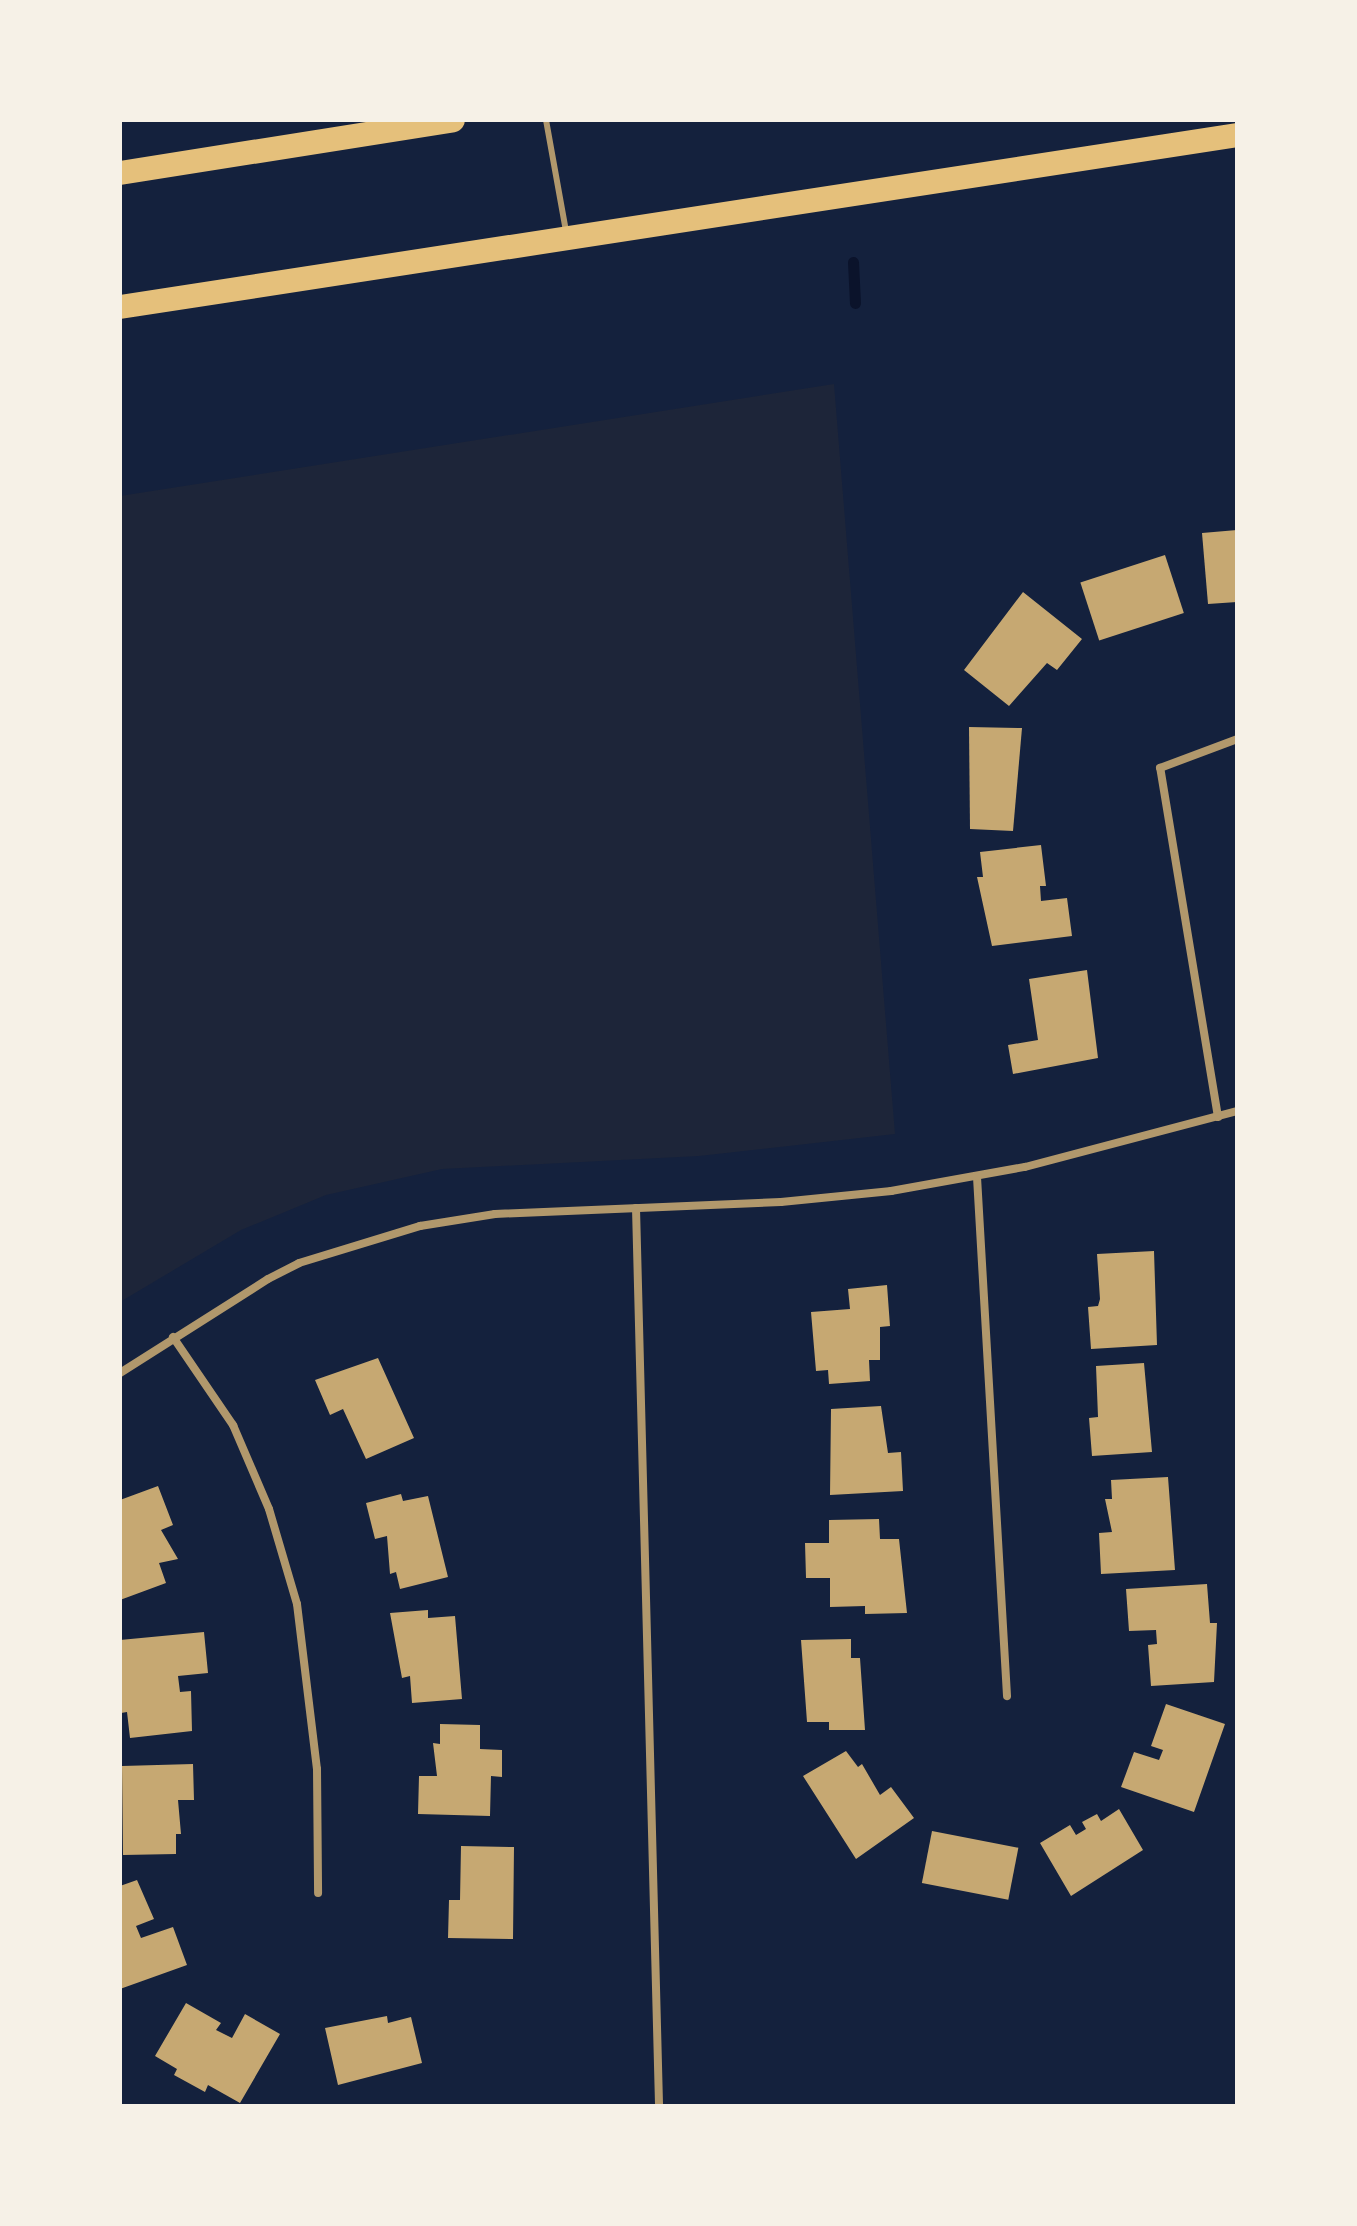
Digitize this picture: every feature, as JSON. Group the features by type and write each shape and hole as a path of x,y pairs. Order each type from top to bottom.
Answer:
{"highway":[{"path":"120,173 453,120"},
{"path":"120,307 1237,135"}],"street":[{"path":"1218,1117 1160,768 1237,739"},
{"path":"120,1373 173,1337 299,1263 381,1236 477,1216 810,1199 977,1177 1237,1111"},
{"path":"977,1177 1007,1696"},
{"path":"636,1208 659,2106"},
{"path":"173,1337 233,1425 269,1509 297,1604 317,1769 318,1893"}],"lane":[{"path":"546,120 566,236"}],"shaded area":[{"path":"834,384 895,1134 699,1156 442,1169 326,1195 241,1230 120,1302 120,496"}],"building":[{"path":"1237,530 1237,602 1208,604 1202,533"},
{"path":"1165,555 1184,613 1099,641 1080,583"},
{"path":"1023,592 1082,639 1057,670 1047,663 1009,706 964,670"},
{"path":"969,727 1022,728 1013,831 970,829"},
{"path":"1041,845 1046,886 1040,886 1041,901 1067,898 1072,936 992,946 977,877 983,877 980,852"},
{"path":"1087,970 1098,1058 1013,1074 1008,1045 1038,1040 1029,979"},
{"path":"1154,1251 1157,1345 1091,1349 1088,1307 1098,1306 1100,1299 1097,1254"},
{"path":"887,1285 890,1326 880,1327 880,1360 869,1360 870,1381 829,1384 828,1370 816,1371 811,1312 850,1309 848,1289"},
{"path":"378,1358 414,1438 366,1459 343,1409 330,1415 315,1380"},
{"path":"1144,1363 1152,1452 1092,1456 1089,1418 1098,1417 1096,1366"},
{"path":"881,1406 888,1453 901,1452 903,1491 830,1495 831,1409"},
{"path":"1168,1477 1175,1570 1101,1574 1099,1533 1112,1532 1105,1499 1112,1499 1111,1480"},
{"path":"158,1486 173,1525 161,1530 178,1559 159,1563 166,1583 120,1600 120,1500"},
{"path":"401,1494 403,1501 428,1496 448,1577 400,1589 396,1572 390,1574 387,1536 375,1539 366,1503"},
{"path":"879,1519 880,1539 899,1539 907,1613 865,1614 865,1606 830,1607 830,1578 806,1578 805,1543 829,1543 829,1520"},
{"path":"1207,1584 1210,1623 1217,1623 1214,1682 1151,1686 1148,1645 1157,1644 1156,1630 1129,1631 1126,1589"},
{"path":"428,1610 428,1618 455,1616 462,1699 412,1703 410,1676 402,1678 390,1613"},
{"path":"204,1632 208,1673 178,1676 180,1692 191,1691 192,1731 130,1738 127,1712 121,1713 120,1705 120,1640"},
{"path":"851,1639 851,1658 860,1658 865,1730 829,1730 829,1722 807,1722 801,1640"},
{"path":"1166,1704 1225,1724 1194,1812 1121,1787 1134,1752 1159,1760 1163,1750 1151,1746"},
{"path":"440,1724 480,1725 480,1749 502,1750 502,1777 491,1776 490,1816 418,1814 419,1776 437,1776 433,1743 440,1744"},
{"path":"846,1751 858,1767 862,1764 880,1795 891,1787 914,1818 856,1859 803,1776"},
{"path":"193,1764 194,1800 178,1800 181,1834 176,1834 176,1854 123,1855 122,1766"},
{"path":"1119,1809 1143,1850 1071,1896 1040,1843 1070,1825 1076,1835 1086,1829 1082,1822 1097,1814 1101,1821"},
{"path":"932,1831 1018,1848 1008,1900 922,1883"},
{"path":"461,1846 514,1847 513,1939 448,1938 449,1900 460,1900"},
{"path":"137,1880 154,1919 136,1926 141,1938 173,1927 187,1965 120,1989 120,1886"},
{"path":"186,2003 221,2023 216,2030 232,2038 245,2014 280,2034 240,2103 208,2085 205,2092 174,2075 177,2069 155,2056"},
{"path":"387,2016 388,2023 411,2017 422,2063 338,2085 325,2028"}],"waterway":[{"path":"853,262 855,303"}]}
